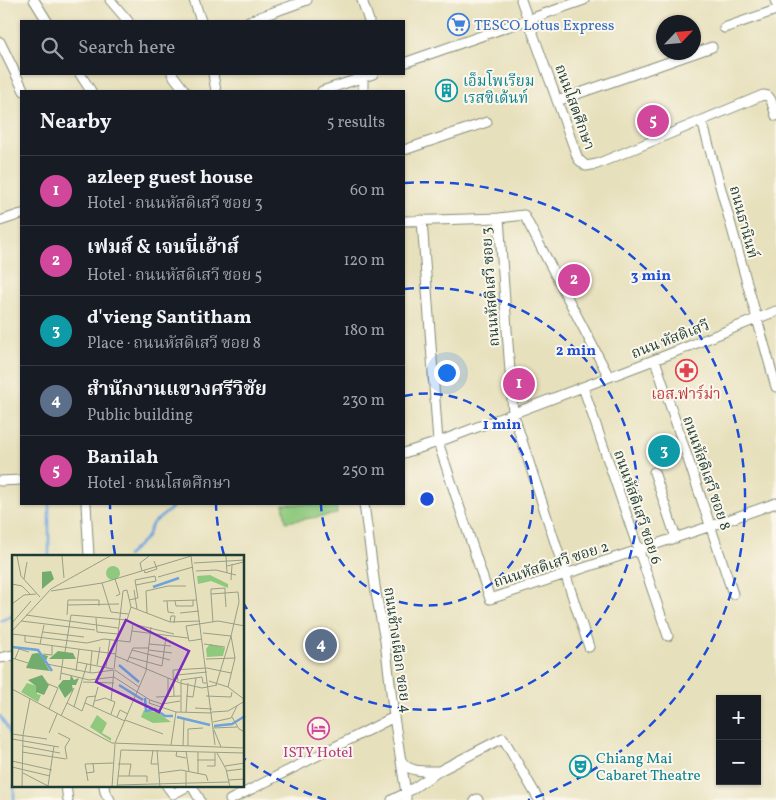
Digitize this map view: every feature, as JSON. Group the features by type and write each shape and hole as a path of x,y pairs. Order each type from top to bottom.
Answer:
{"street":[{"path":"34,0 46,20"},
{"path":"110,0 127,20"},
{"path":"194,0 201,20"},
{"path":"251,20 307,0"},
{"path":"362,0 369,20"},
{"name":"ถนนโสตศึกษา","path":"521,0 578,159 586,166 597,164 763,95 768,96 771,100 776,116"},
{"path":"405,63 584,0"},
{"path":"724,28 776,10"},
{"path":"0,42 24,90"},
{"path":"558,101 712,47"},
{"path":"81,75 90,90"},
{"path":"173,75 184,90"},
{"path":"213,75 216,90"},
{"path":"325,90 370,75"},
{"path":"363,77 363,90"},
{"name":"ถนนธานินท์","path":"702,121 776,387"},
{"path":"405,150 487,122"},
{"path":"0,221 20,214"},
{"path":"405,220 499,218 524,215 609,377"},
{"name":"ถนนหัสดิเสวี ซอย 3","path":"499,218 513,414 589,647"},
{"path":"422,220 438,442"},
{"name":"ถนน หัสดิเสวี","path":"405,453 655,360 776,311"},
{"name":"ถนนหัสดิเสวี ซอย 8","path":"655,360 733,594"},
{"name":"ถนนหัสดิเสวี ซอย 6","path":"583,387 668,636"},
{"name":"ถนนหัสดิเสวี ซอย 2","path":"438,442 490,598 676,538 776,503"},
{"path":"654,472 676,538"},
{"path":"0,481 20,480"},
{"path":"86,505 89,555"},
{"name":"ถนนช้างเผือก ซอย 4","path":"364,505 406,797"},
{"path":"230,800 394,717"},
{"path":"392,800 406,797 439,771 503,738 540,800"},
{"path":"400,757 404,765 412,770 439,771"},
{"path":"104,788 104,792 110,800"},
{"path":"168,788 173,794 184,788"},
{"path":"193,788 200,800"}],"green space":[{"path":"283,505 336,505 337,514 286,522"}],"waterway":[{"path":"49,505 49,555"},
{"path":"128,555 147,537 152,524 173,505"},
{"path":"0,621 12,616"},
{"path":"0,716 8,729 12,741"},
{"path":"14,788 14,800"}],"place":[{"name":"TESCO Lotus Express","path":"458,25"},
{"name":"เอ็มโพเรียม เรสซิเด้นท์","path":"447,90"},
{"name":"Banilah","path":"653,121"},
{"name":"เฟมส์ & เจนนี่เฮ้าส์","path":"574,280"},
{"name":"เอส.ฟาร์ม่า","path":"686,371"},
{"name":"azleep guest house","path":"519,384"},
{"name":"d'vieng Santitham","path":"664,451"},
{"name":"สำนักงานแขวงศรีวิชัย","path":"321,645"},
{"name":"ISTY Hotel","path":"318,729"},
{"name":"Chiang Mai Cabaret Theatre","path":"580,767"}]}
